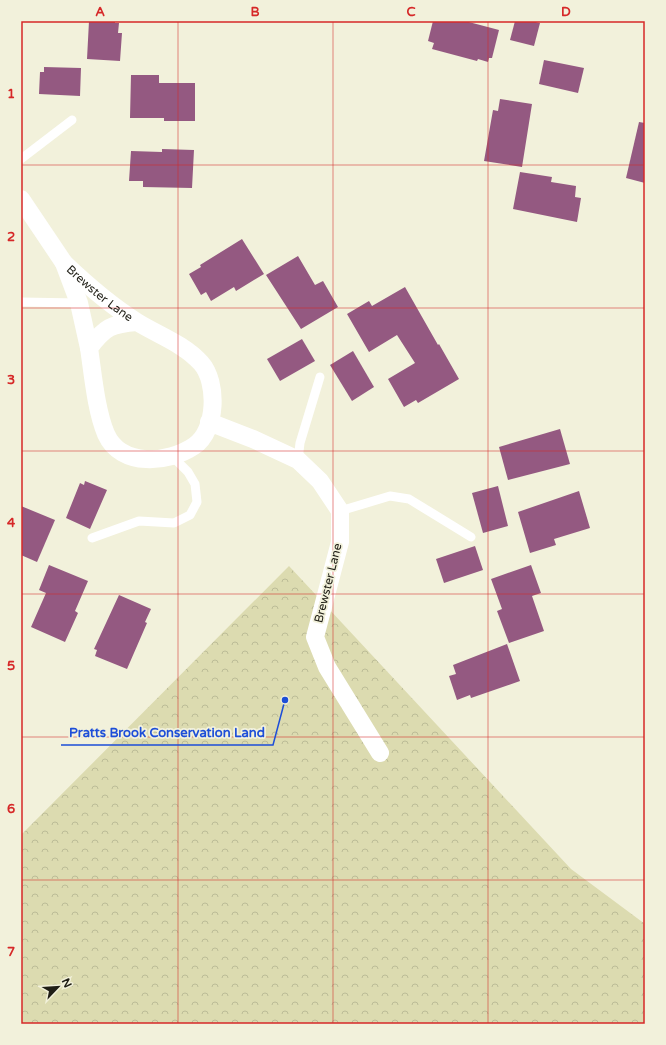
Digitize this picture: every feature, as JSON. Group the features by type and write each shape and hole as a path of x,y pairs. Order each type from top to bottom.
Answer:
{"street":[{"name":"Brewster Lane","path":"21,199 64,264 79,303 89,348 100,413 107,435 116,447 127,456 148,460 172,456 195,446 205,432 209,422 213,396 211,381 201,363 181,347 137,322 95,293 64,264"},
{"name":"Brewster Lane","path":"89,348 105,329 117,324 137,322"},
{"path":"209,422 270,446 298,460 320,481 340,511"},
{"name":"Brewster Lane","path":"340,511 340,542 315,637 327,667 380,753"}],"lane":[{"path":"21,159 72,120"},
{"path":"21,302 79,303"},
{"path":"298,460 300,443 320,377"},
{"path":"92,538 139,521 174,523 190,516 197,502 196,484 188,472 172,456"},
{"path":"340,511 390,496 409,499 471,537"}],"green space":[{"path":"289,566 571,869 645,924 645,1024 21,1024 21,835"}],"building":[{"path":"89,21 115,21 115,23 119,23 118,33 122,33 120,61 87,59"},
{"path":"433,21 465,21 499,30 492,58 489,58 488,62 478,59 477,61 432,49 434,43 428,41"},
{"path":"515,21 531,21 540,23 534,46 510,40"},
{"path":"544,60 584,68 578,93 539,84"},
{"path":"44,67 81,68 80,96 39,94 40,72 44,72"},
{"path":"131,75 159,75 159,83 195,83 195,121 164,121 164,118 130,118"},
{"path":"500,99 532,104 522,167 484,161 493,110 498,111"},
{"path":"639,122 645,123 645,183 626,178"},
{"path":"162,149 194,150 192,188 143,187 143,181 129,181 131,151 162,152"},
{"path":"520,172 552,177 551,182 576,186 575,197 581,198 577,222 513,209"},
{"path":"242,239 264,274 236,291 234,287 211,301 206,292 201,295 189,274 201,267 200,265"},
{"path":"298,256 315,285 323,281 338,307 301,329 266,275"},
{"path":"405,287 459,379 418,403 416,400 404,407 388,379 415,363 397,335 369,352 347,314 369,301 372,306"},
{"path":"302,339 315,361 280,381 267,359"},
{"path":"353,351 374,387 352,401 330,365"},
{"path":"560,429 570,464 508,480 499,447"},
{"path":"85,481 107,490 90,529 66,518 80,483 84,485"},
{"path":"498,486 508,526 483,533 472,493"},
{"path":"579,491 590,528 554,539 556,545 530,553 518,512"},
{"path":"21,506 55,520 37,562 21,555"},
{"path":"475,546 483,570 444,583 436,559"},
{"path":"49,565 88,581 75,611 78,613 65,642 31,627 46,593 39,590"},
{"path":"531,565 541,593 532,596 544,631 509,643 497,611 502,609 491,579"},
{"path":"119,595 151,609 145,622 147,623 127,669 95,656 97,650 94,649"},
{"path":"507,644 520,681 471,698 470,695 457,700 449,676 456,674 453,665"}],"place":[{"name":"Pratts Brook Conservation Land","path":"285,700"}]}
